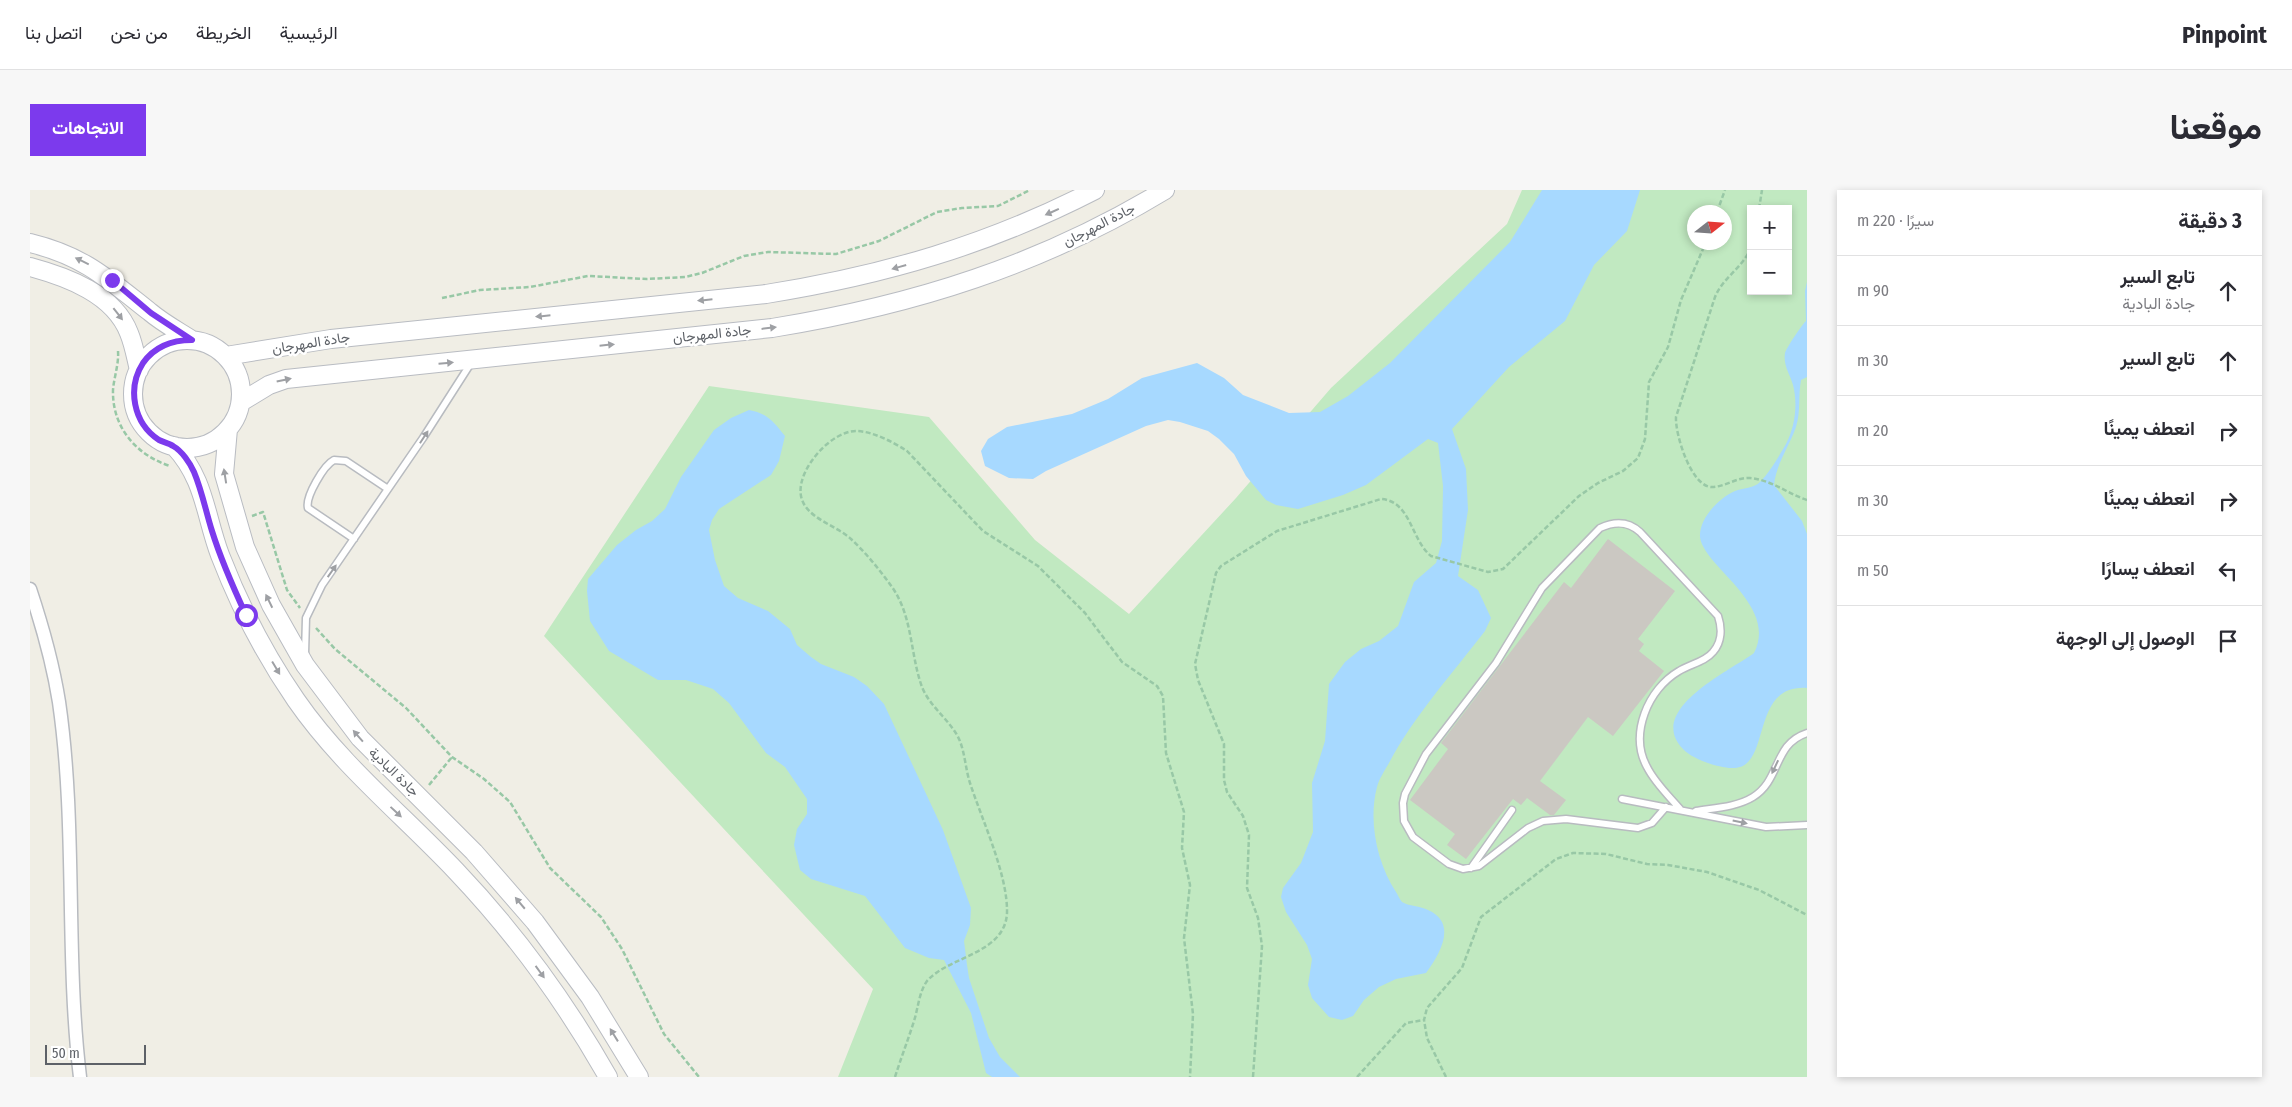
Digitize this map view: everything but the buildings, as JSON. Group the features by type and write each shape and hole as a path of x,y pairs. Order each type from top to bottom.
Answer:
{"street":[{"name":"جادة المهرجان","path":"226,356 331,339 766,294 827,284 887,271 946,254 1004,232 1095,190"},
{"name":"جادة المهرجان","path":"241,402 269,385 286,379 772,328 836,317 899,303 961,284 1022,262 1081,236 1164,190"},
{"path":"30,243 61,252 90,266 112,280 151,313 192,340"},
{"path":"30,267 70,281 110,305 118,313 129,334 139,370"},
{"path":"179,340 192,340 211,345 226,356 239,377 241,402 234,421 228,429 209,444 197,447 174,446 153,435 138,416 134,401 134,385 139,370 155,350 179,340"},
{"name":"جادة البادية","path":"228,429 224,474 245,546 271,605 305,665 360,738 381,762 420,797 505,886 535,922 590,997 639,1077"},
{"name":"جادة البادية","path":"174,446 188,462 195,475 220,554 246,615 297,701 361,779 455,870 507,929 555,992 608,1077"},
{"path":"30,589 50,659 59,701 63,736 70,859 71,973 80,1077"}],"lane":[{"path":"305,665 304,639 306,618 322,585 388,490 472,360"},
{"path":"354,539 308,508 308,498 327,465 334,460 342,459 388,490"},
{"path":"1666,807 1652,823 1638,828 1566,819 1543,821 1528,828 1485,862 1471,868 1456,868 1448,864 1413,837 1404,821 1403,803 1426,754 1496,663 1542,588 1600,528 1609,524 1625,523 1640,532 1718,616 1720,622 1720,635 1712,653 1707,658 1679,671 1658,689 1644,713 1641,726 1641,754 1646,766 1680,810"},
{"path":"1692,812 1734,804 1753,797 1768,783 1785,747 1794,739 1807,733"},
{"path":"1622,799 1766,827 1807,825"},
{"path":"1471,868 1512,810"}],"path":[{"path":"442,298 480,290 530,287 588,276 647,279 685,277 710,270 744,256 768,252 836,254 879,241 937,212 962,208 998,206 1030,190"},
{"path":"1720,205 1725,190"},
{"path":"1760,205 1762,190"},
{"path":"1253,1077 1262,946 1258,918 1247,888 1249,835 1243,816 1227,792 1224,780 1224,744 1195,669 1195,658 1216,573 1221,566 1272,533 1381,499 1398,505 1425,550 1434,557 1488,572 1502,569 1579,496 1598,483 1623,471 1638,458 1645,439 1649,382 1670,341 1682,300 1703,250"},
{"path":"1750,250 1745,259 1725,280 1718,291 1676,422 1679,437 1699,482 1715,487 1745,478 1753,479 1779,487 1807,500"},
{"path":"117,345 113,399 119,423 125,434 141,452 159,463 174,467"},
{"path":"895,1077 923,989 928,981 941,970 972,955 1000,932 1006,920 1006,899 1003,882 970,782 960,743 921,685 910,627 892,587 846,535 809,511 801,494 804,471 810,460 849,432 861,431 882,438 907,451 977,525 1038,566 1085,613 1122,662 1160,691 1164,701 1166,753 1185,819 1182,848 1190,895 1184,938 1193,1014 1190,1077"},
{"path":"263,512 287,590 306,618 335,649 406,708 452,757 484,779 510,802 550,868 602,917 622,949 664,1034 700,1077"},
{"path":"420,797 452,757"},
{"path":"1446,1077 1430,1048 1424,1020 1430,1002 1452,981 1462,968 1482,917 1493,906 1522,888 1549,863 1565,856 1582,853 1606,854 1647,864 1668,865 1707,872 1759,890 1807,915"},
{"path":"1357,1077 1406,1023 1424,1020"}],"green space":[{"path":"1522,190 1807,190 1807,1077 838,1077 873,989 544,636 709,386 929,417 1035,540 1129,614 1236,498 1331,388 1507,224"}],"water":[{"path":"1542,190 1640,190 1627,231 1594,265 1565,321 1509,367 1452,429 1466,469 1468,510 1458,576 1478,590 1491,618 1485,631 1422,712 1399,746 1382,775 1374,800 1376,841 1389,881 1402,902 1425,909 1437,916 1442,923 1444,939 1441,948 1426,973 1396,979 1379,987 1364,1000 1353,1016 1342,1020 1329,1017 1312,998 1308,985 1312,959 1307,945 1286,912 1281,897 1283,888 1301,863 1313,832 1312,783 1325,741 1329,684 1345,662 1361,649 1379,641 1398,626 1414,582 1436,563 1442,541 1443,486 1438,443 1428,439 1366,485 1343,495 1298,509 1276,505 1266,500 1246,476 1234,454 1219,439 1208,431 1180,422 1168,420 1146,426 1046,471 1033,479 1009,478 985,466 981,451 988,439 1007,427 1072,414 1108,399 1142,378 1197,363 1224,378 1243,395 1289,413 1320,412 1348,396 1390,363 1510,242"},
{"path":"1807,282 1807,377 1801,380 1796,427 1780,463 1774,485 1802,521 1807,534 1807,688 1789,690 1776,699 1768,712 1753,756 1745,765 1726,768 1706,762 1687,753 1674,734 1675,720 1682,706 1711,681 1754,653 1758,640 1759,628 1750,604 1706,551 1700,537 1701,530 1706,516 1723,498 1735,491 1752,487 1760,482 1774,464 1792,430 1795,415 1795,392 1786,366 1785,353 1806,321 1805,291"},
{"path":"749,410 761,413 770,419 785,436 779,461 771,475 719,509 712,520 709,530 715,560 724,586 738,598 768,611 790,629 797,645 811,657 821,664 854,677 867,686 884,704 943,830 971,908 970,925 964,941 967,965 969,978 989,1038 1000,1057 1020,1077 992,1077 986,1073 971,1013 944,960 929,958 905,948 865,896 811,879 800,870 794,845 797,829 807,814 807,799 785,767 766,753 729,703 713,689 686,680 658,680 609,651 590,621 587,591 588,579 617,545 636,530 652,521 665,509 681,477 714,430 731,418"}],"route":[{"path":"112,280 151,313 192,340 179,340 167,344 155,350 146,359 139,370 134,385 134,401 138,416 147,430 159,440 174,446 192,468 220,554 246,615"}]}
